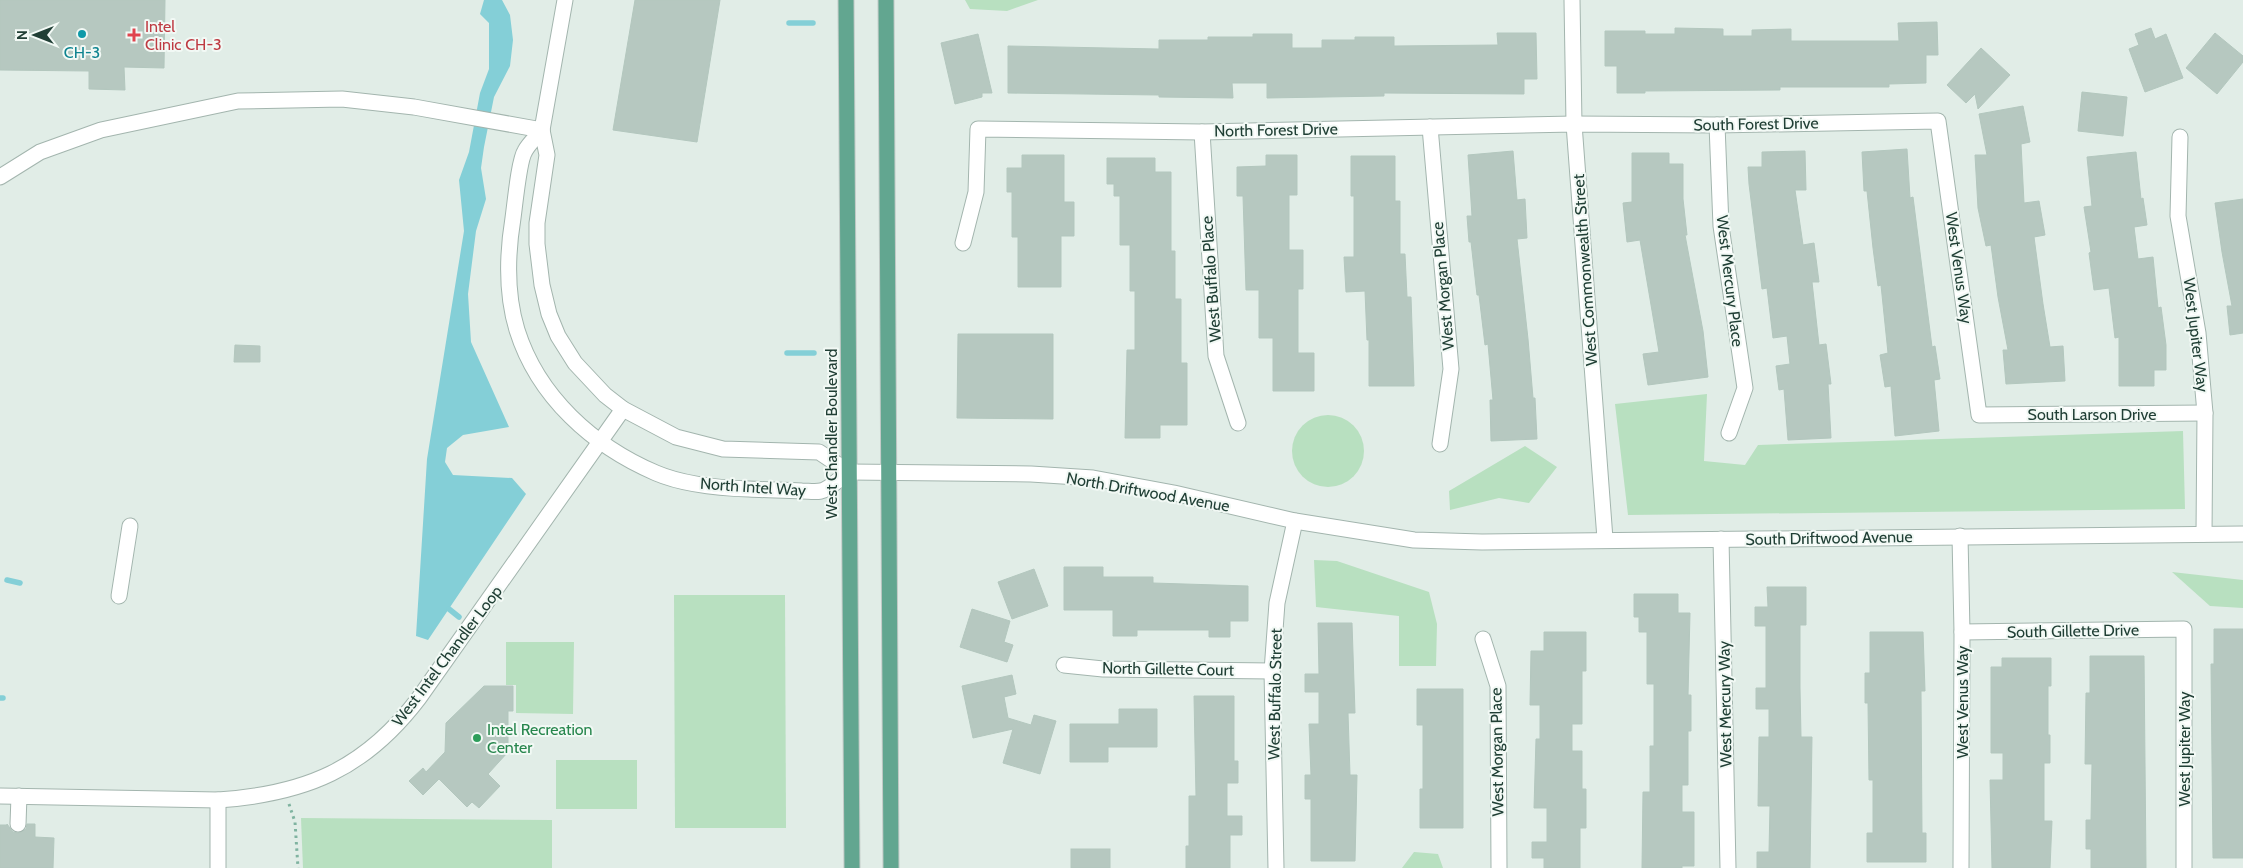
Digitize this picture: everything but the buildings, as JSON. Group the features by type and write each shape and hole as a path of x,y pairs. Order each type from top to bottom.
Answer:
{"main road":[{"name":"West Chandler Boulevard","path":"846,0 852,868"},
{"path":"886,0 891,868"}],"street":[{"path":"565,0 542,130 547,155 537,223 537,260 549,314 558,336 575,363 586,376 623,409 676,437 723,449 819,452 849,472"},
{"name":"West Commonwealth Street","path":"1572,0 1574,124 1605,539"},
{"path":"0,177 40,152 101,130 238,101 342,99 414,107 542,130"},
{"name":"South Forest Drive","path":"1574,124 1717,125 1938,121"},
{"name":"West Venus Way","path":"1938,121 1979,415"},
{"name":"North Forest Drive","path":"963,243 976,192 978,130 1202,132 1574,124"},
{"name":"West Mercury Place","path":"1717,125 1721,226 1745,388 1730,433"},
{"name":"West Morgan Place","path":"1430,128 1451,369 1440,444"},
{"path":"542,130 524,152 509,254 510,298 517,331 540,379 560,407 579,426 600,441"},
{"name":"West Buffalo Place","path":"1202,132 1216,356 1238,423"},
{"name":"West Jupiter Way","path":"2180,137 2178,216 2198,333 2205,413 2204,534"},
{"name":"West Intel Chandler Loop","path":"0,796 218,800 250,798 284,792 316,781 360,758 380,742 404,718 452,654 623,409"},
{"name":"South Larson Drive","path":"1979,415 2205,413"},
{"name":"North Intel Way","path":"600,441 656,473 685,482 709,486 822,491 849,472"},
{"name":"North Driftwood Avenue","path":"849,472 1032,474 1093,478 1174,493 1295,521 1414,540"},
{"name":"West Buffalo Street","path":"1276,868 1272,671 1277,603 1295,521"},
{"path":"119,596 130,526"},
{"name":"South Driftwood Avenue","path":"1414,540 1482,542 1605,539 2243,534"},
{"name":"West Venus Way","path":"1960,536 1962,632 1960,868"},
{"name":"West Mercury Way","path":"1722,539 1728,868"},
{"name":"West Jupiter Way","path":"2184,629 2184,868"},
{"name":"South Gillette Drive","path":"1962,632 2184,629"},
{"name":"West Morgan Place","path":"1483,639 1498,686 1499,868"},
{"name":"North Gillette Court","path":"1064,665 1103,669 1272,671"},
{"path":"18,796 18,824"},
{"path":"218,800 218,868"}],"path":[{"path":"284,792 295,822 298,868"}],"green space":[{"path":"965,0 1038,0 1007,11 970,9"},
{"path":"1707,394 1704,461 1745,465 1758,445 2183,431 2185,509 1628,515 1615,404"},
{"path":"1328,415 1342,418 1354,425 1361,437 1364,451 1361,465 1354,477 1342,484 1328,487 1314,484 1302,477 1295,465 1292,451 1295,437 1302,425 1314,418"},
{"path":"1525,446 1557,467 1529,503 1499,498 1450,510 1449,491"},
{"path":"1314,560 1337,561 1429,592 1437,624 1436,666 1399,666 1399,616 1316,607"},
{"path":"2172,572 2243,580 2243,608 2210,606"},
{"path":"674,595 785,595 786,828 675,828"},
{"path":"506,642 574,642 573,714 516,713 516,685 506,685"},
{"path":"556,760 637,760 637,809 556,809"},
{"path":"301,818 552,820 552,868 303,868"},
{"path":"1414,852 1438,854 1443,868 1402,868"}],"water":[{"path":"484,0 502,0 510,15 513,40 510,66 494,97 484,147 481,168 486,199 476,231 468,294 471,342 509,427 463,435 447,448 445,462 453,475 512,478 526,494 428,640 416,636 427,459 464,231 459,180 469,152 480,93 489,69 489,23 480,14"}],"waterway":[{"path":"789,23 813,23"},
{"path":"787,353 814,353"},
{"path":"7,580 20,583"},
{"path":"449,609 459,617"}],"place":[{"name":"CH-3","path":"82,34"},
{"name":"Intel Clinic CH-3","path":"134,35"},
{"name":"Intel Recreation Center","path":"477,738"}]}
